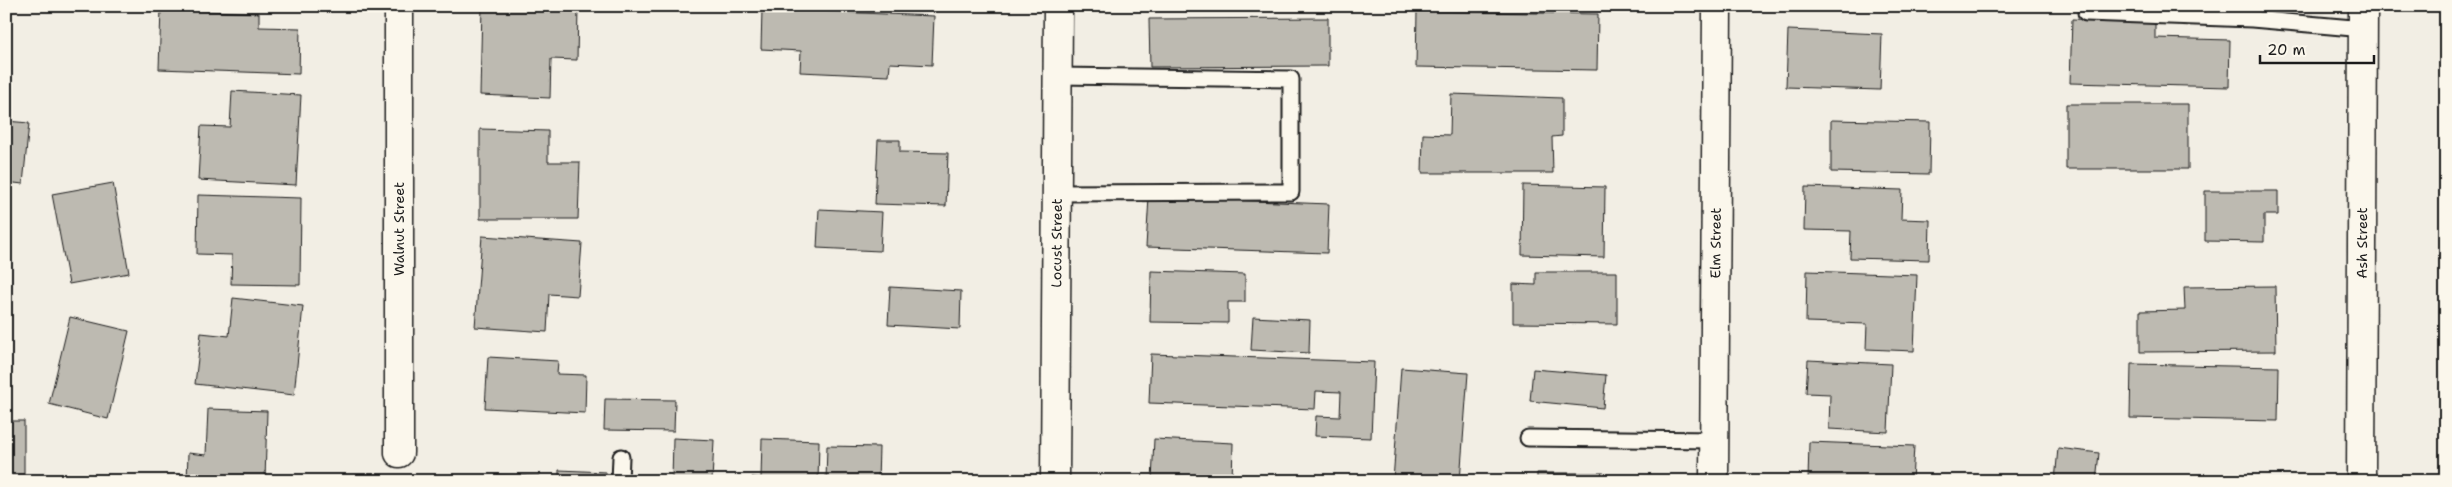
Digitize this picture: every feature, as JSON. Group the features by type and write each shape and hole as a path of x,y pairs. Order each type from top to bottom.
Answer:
{"street":[{"name":"Walnut Street","path":"399,6 399,453"},
{"name":"Locust Street","path":"1056,481 1058,6"},
{"name":"Elm Street","path":"1714,481 1717,6"},
{"name":"Ash Street","path":"2361,481 2364,17"}],"lane":[{"path":"2086,14 2252,19 2364,17"},
{"path":"1057,193 1291,192 1291,79 1058,76"},
{"path":"1528,438 1715,440"},
{"path":"620,481 621,457"}],"building":[{"path":"482,6 578,8 577,60 551,59 550,98 480,95"},
{"path":"161,9 259,13 259,27 300,28 299,74 159,69"},
{"path":"762,9 934,16 932,65 890,63 889,76 800,72 801,51 761,49"},
{"path":"1417,11 1598,14 1597,70 1416,67"},
{"path":"1328,18 1328,66 1150,67 1149,19"},
{"path":"2072,19 2155,22 2155,38 2230,40 2229,87 2070,83"},
{"path":"1788,30 1882,34 1880,90 1786,87"},
{"path":"232,91 301,95 296,185 198,180 201,126 230,127"},
{"path":"1451,94 1562,98 1562,136 1552,137 1553,173 1422,173 1423,134 1450,135"},
{"path":"2066,104 2188,104 2188,169 2066,169"},
{"path":"1831,120 1930,122 1929,174 1831,172"},
{"path":"6,121 29,123 23,184 6,182"},
{"path":"480,129 548,131 548,162 580,162 578,219 480,219"},
{"path":"878,140 900,140 900,152 948,153 946,206 875,204"},
{"path":"113,183 129,273 69,284 52,194"},
{"path":"1523,185 1605,187 1604,257 1522,255"},
{"path":"1805,187 1902,190 1901,219 1930,220 1929,260 1850,258 1851,231 1804,230"},
{"path":"2205,191 2278,191 2278,215 2264,215 2264,242 2205,241"},
{"path":"198,195 301,198 300,285 231,284 232,255 197,254"},
{"path":"1149,197 1329,204 1327,253 1146,247"},
{"path":"819,209 882,212 880,251 817,248"},
{"path":"482,236 582,243 578,296 549,294 547,332 475,327"},
{"path":"1151,271 1245,274 1245,302 1228,302 1228,323 1150,322"},
{"path":"1807,271 1917,275 1914,351 1866,349 1867,324 1806,322"},
{"path":"1536,272 1617,272 1617,324 1513,323 1513,284 1536,285"},
{"path":"2275,286 2276,351 2140,352 2140,311 2185,310 2184,287"},
{"path":"890,287 961,291 960,329 888,325"},
{"path":"233,298 303,306 294,395 195,384 201,333 229,336"},
{"path":"70,317 129,331 108,419 49,404"},
{"path":"1253,317 1310,320 1309,353 1251,350"},
{"path":"1151,354 1374,362 1371,438 1315,436 1316,416 1340,417 1341,392 1316,391 1315,409 1149,403"},
{"path":"488,357 558,361 557,374 586,375 585,413 485,408"},
{"path":"1808,360 1891,364 1888,432 1829,429 1830,394 1806,393"},
{"path":"2131,364 2279,367 2278,421 2130,418"},
{"path":"1401,368 1468,373 1460,481 1393,481"},
{"path":"1533,369 1606,375 1603,408 1530,401"},
{"path":"605,399 675,400 674,431 604,430"},
{"path":"208,409 267,411 265,481 187,481 188,453 206,455"},
{"path":"6,421 24,421 24,481 6,481"},
{"path":"673,438 714,440 712,481 672,481"},
{"path":"762,439 819,441 818,481 752,481 752,477 761,478"},
{"path":"1154,439 1233,443 1232,481 1152,481"},
{"path":"1809,442 1914,446 1912,481 1808,481"},
{"path":"827,446 879,447 878,481 826,481"},
{"path":"2058,448 2099,453 2096,481 2055,481"},
{"path":"559,470 606,472 605,481 559,481"},
{"path":"1537,473 1604,473 1604,481 1537,481"},
{"path":"497,475 540,476 540,481 497,481"}]}
